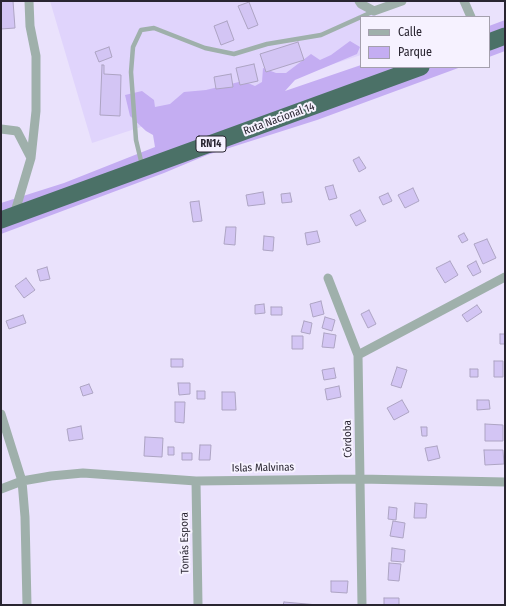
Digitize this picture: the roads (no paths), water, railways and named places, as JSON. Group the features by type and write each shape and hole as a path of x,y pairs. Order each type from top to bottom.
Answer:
{"highway":[{"path":"490,42 505,36"},
{"name":"Ruta Nacional 14","path":"8,217 418,68"}],"street":[{"path":"8,217 31,158 36,111 36,56 30,26 29,1"},
{"path":"359,1 361,4 374,11 402,1"},
{"path":"464,1 471,16"},
{"path":"1,129 17,130 31,158"},
{"path":"358,355 505,277"},
{"name":"Córdoba","path":"328,278 358,355 362,605"},
{"path":"1,414 22,482 27,605"},
{"name":"Islas Malvinas","path":"1,489 22,482 50,476 83,474 196,481 360,479 505,482"},
{"name":"Tomás Espora","path":"196,481 198,605"}],"lane":[{"path":"363,16 374,11"},
{"path":"143,168 136,140 131,72 133,47 141,30 154,28 205,48 234,54 267,44 321,36 360,17"}]}
